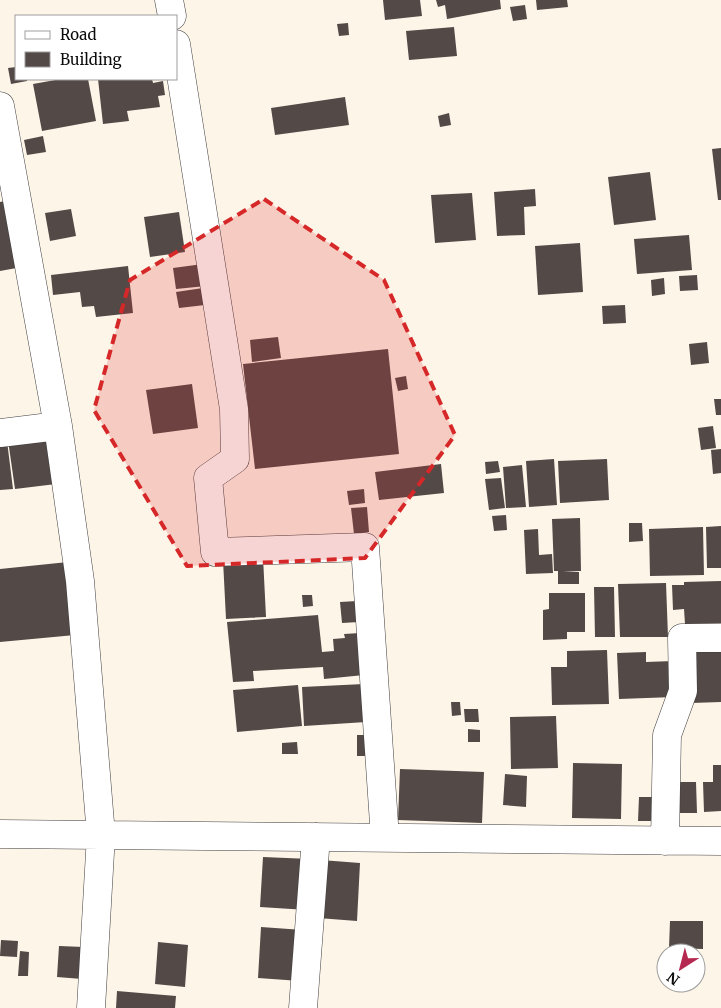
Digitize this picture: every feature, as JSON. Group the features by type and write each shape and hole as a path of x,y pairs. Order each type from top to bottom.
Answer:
{"street":[{"path":"169,0 172,15"},
{"path":"178,57 234,409 235,459 208,478 215,552 365,547 386,838"},
{"path":"0,106 58,426 80,580 101,835 91,1008"},
{"path":"0,433 58,426"},
{"path":"666,841 667,735 683,691 682,638 721,638"},
{"path":"0,834 721,841"},
{"path":"303,1008 316,837"}],"highlighted area":[{"path":"264,199 384,280 455,435 365,558 187,566 94,410 130,280"}],"building":[{"path":"383,0 420,0 422,16 385,20"},
{"path":"436,0 500,0 501,9 447,19 445,5 438,7"},
{"path":"536,0 567,0 568,7 537,10"},
{"path":"525,5 527,19 513,21 510,7"},
{"path":"348,23 349,35 339,36 337,24"},
{"path":"454,27 457,56 409,60 406,31"},
{"path":"15,67 15,80 27,81 11,84 8,68"},
{"path":"55,80 88,80 96,121 42,131 33,84"},
{"path":"98,80 152,80 153,83 163,81 165,95 158,96 160,107 127,111 129,121 103,124"},
{"path":"345,97 349,125 275,135 271,108"},
{"path":"449,113 451,125 440,127 438,116"},
{"path":"43,136 46,152 27,155 24,140"},
{"path":"721,148 721,200 718,200 712,149"},
{"path":"650,172 656,220 614,225 608,177"},
{"path":"535,189 536,206 524,207 525,235 497,236 494,192"},
{"path":"472,193 476,240 435,243 431,195"},
{"path":"10,200 22,267 0,271 0,202"},
{"path":"71,209 76,236 50,241 45,213"},
{"path":"179,212 185,252 150,257 144,217"},
{"path":"689,235 692,270 637,274 634,239"},
{"path":"580,243 583,292 538,295 535,246"},
{"path":"203,264 206,286 176,289 173,268"},
{"path":"128,266 133,313 96,317 94,306 82,307 80,292 53,295 51,275"},
{"path":"697,275 698,290 680,291 679,276"},
{"path":"664,278 665,294 652,296 651,280"},
{"path":"203,288 205,305 179,308 176,292"},
{"path":"625,305 626,323 603,324 602,306"},
{"path":"278,337 281,358 252,362 250,340"},
{"path":"707,342 709,363 691,365 689,344"},
{"path":"388,349 399,454 255,469 243,364"},
{"path":"406,376 408,389 398,391 395,378"},
{"path":"192,384 198,428 153,434 146,390"},
{"path":"714,399 721,399 721,415 716,415"},
{"path":"713,426 716,448 701,450 698,428"},
{"path":"50,435 56,484 15,489 8,440"},
{"path":"7,441 13,489 0,490 0,442"},
{"path":"721,449 721,473 713,474 711,450"},
{"path":"554,459 557,505 529,507 526,461"},
{"path":"607,459 609,500 560,503 558,461"},
{"path":"498,461 500,472 486,474 485,462"},
{"path":"441,464 444,493 379,500 375,472"},
{"path":"522,465 526,507 506,508 503,467"},
{"path":"501,478 505,508 489,510 485,479"},
{"path":"364,489 365,503 349,505 347,491"},
{"path":"367,507 369,532 354,534 351,508"},
{"path":"506,515 507,530 494,531 492,516"},
{"path":"580,518 581,571 563,571 579,572 579,584 558,584 558,571 554,571 552,519"},
{"path":"629,523 642,523 643,541 629,542"},
{"path":"721,526 721,568 707,568 706,527"},
{"path":"703,527 704,575 650,576 649,529"},
{"path":"538,529 539,555 552,554 553,573 526,574 524,530"},
{"path":"263,557 266,617 226,619 223,560"},
{"path":"68,562 75,635 0,642 0,569"},
{"path":"721,581 721,623 685,624 684,609 673,610 672,585 684,585 684,582"},
{"path":"666,583 668,637 620,637 618,584"},
{"path":"594,587 614,587 615,637 595,637"},
{"path":"549,593 585,593 585,632 567,632 567,639 543,640 543,610 549,609"},
{"path":"302,595 312,595 313,606 303,607"},
{"path":"357,601 359,622 342,623 340,602"},
{"path":"318,615 322,652 334,651 333,639 345,638 344,634 360,633 364,675 324,679 323,667 253,671 254,681 233,682 227,622"},
{"path":"607,650 609,704 552,705 551,667 567,667 567,651"},
{"path":"721,650 721,702 691,703 689,651"},
{"path":"646,652 646,662 673,661 674,697 619,699 617,653"},
{"path":"364,684 366,722 304,726 302,687"},
{"path":"298,685 302,726 237,732 233,690"},
{"path":"451,702 460,702 461,715 452,716"},
{"path":"464,709 478,709 479,722 465,722"},
{"path":"556,716 558,768 511,769 510,717"},
{"path":"468,729 480,730 480,742 468,742"},
{"path":"357,735 371,735 370,756 357,756"},
{"path":"297,742 298,754 282,754 282,743"},
{"path":"573,763 622,764 621,819 572,818"},
{"path":"713,765 721,765 721,811 704,812 703,782 713,782"},
{"path":"400,769 484,772 482,823 398,820"},
{"path":"505,774 527,776 526,807 503,805"},
{"path":"674,782 696,782 697,813 675,813"},
{"path":"639,797 656,797 656,821 638,821"},
{"path":"263,857 310,859 307,910 260,907"},
{"path":"321,860 360,863 357,921 318,918"},
{"path":"670,921 703,921 703,943 669,943"},
{"path":"261,927 303,930 300,981 258,978"},
{"path":"1,940 18,941 17,957 0,956"},
{"path":"158,942 188,945 185,987 155,984"},
{"path":"59,946 84,947 82,979 57,977"},
{"path":"20,951 29,952 28,976 18,976"},
{"path":"117,991 176,996 175,1008 116,1008"}]}
